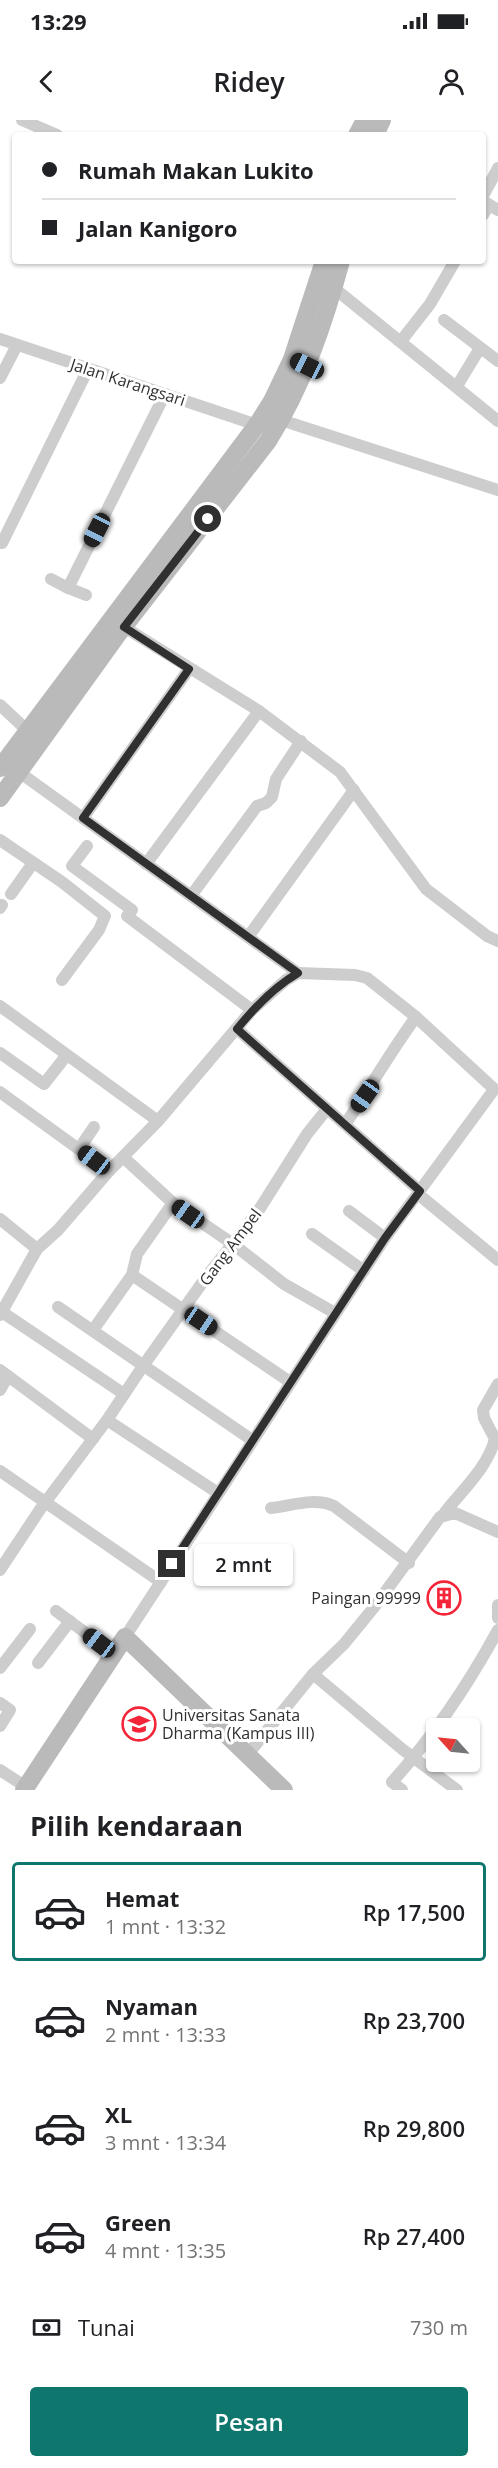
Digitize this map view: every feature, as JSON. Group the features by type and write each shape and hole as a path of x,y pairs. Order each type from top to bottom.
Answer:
{"main road":[{"path":"34,737 229,478 281,420 300,362 323,264"},
{"path":"0,798 6,764 34,737 124,627 229,478 257,425 300,362 334,288 340,264"},
{"path":"25,1789 126,1637 284,1790"}],"street":[{"path":"22,120 50,132"},
{"path":"487,206 498,168"},
{"path":"401,341 430,304 453,264"},
{"path":"334,288 458,386 498,421"},
{"path":"444,320 498,361"},
{"name":"Jalan Karangsari","path":"0,339 257,425"},
{"path":"0,378 17,345"},
{"path":"458,386 480,348"},
{"path":"2,543 88,369"},
{"path":"68,588 165,394"},
{"path":"281,420 498,490"},
{"path":"51,579 86,595"},
{"path":"124,627 259,711 302,741 340,772 426,889 479,930 498,941"},
{"path":"83,818 189,669"},
{"path":"0,705 34,737"},
{"path":"146,864 259,711"},
{"path":"191,896 258,806 266,803 272,797 276,779 302,741"},
{"path":"6,764 298,973"},
{"path":"248,937 354,790"},
{"path":"0,840 62,882 105,916 99,930 62,980"},
{"path":"62,882 87,846"},
{"path":"11,894 33,863"},
{"path":"72,866 132,910 127,916 252,1010"},
{"path":"124,1394 1,1314 37,1249 58,1230 158,1121 252,1010 286,980 298,973 361,976 373,982 416,1017 495,1089 385,1238 126,1637"},
{"path":"0,1006 158,1121"},
{"path":"346,1123 374,1082 392,1049 416,1017"},
{"path":"237,1029 327,1109 346,1123 419,1192 498,1260"},
{"path":"0,1053 44,1084 66,1056"},
{"path":"0,1092 109,1172"},
{"name":"Gang Ampel","path":"0,1570 46,1501 107,1420 183,1309 233,1244 327,1109"},
{"path":"79,1149 94,1127"},
{"path":"123,1157 174,1203 233,1244 284,1284 335,1313"},
{"path":"93,1330 132,1275 137,1254 174,1203"},
{"path":"349,1211 385,1238"},
{"path":"0,1220 37,1249"},
{"path":"312,1234 364,1271"},
{"path":"132,1275 290,1382"},
{"path":"58,1307 252,1440"},
{"path":"0,1390 4,1373 93,1439"},
{"path":"248,1754 314,1674 344,1644 409,1563 442,1516 475,1477 492,1450 495,1439 484,1418 483,1410 498,1384"},
{"path":"107,1420 218,1493"},
{"path":"0,1471 160,1582"},
{"path":"270,1508 317,1501 325,1502 334,1506 409,1563"},
{"path":"442,1516 460,1515 498,1532"},
{"path":"498,1605 498,1618"},
{"path":"56,1611 114,1654"},
{"path":"38,1663 70,1621"},
{"path":"0,1668 30,1629"},
{"path":"402,1790 392,1782 414,1758 465,1685 498,1630"},
{"path":"314,1674 414,1758 457,1790"},
{"path":"0,1703 10,1710 0,1726"},
{"path":"0,1770 25,1789"}],"place":[{"name":"Paingan 99999","path":"444,1598"},
{"name":"Universitas Sanata Dharma (Kampus III)","path":"139,1724"}],"route":[{"path":"172,1564 385,1238 420,1191 346,1123 327,1109 237,1029 252,1010 286,980 298,973 83,818 189,669 124,627 208,519"}]}
